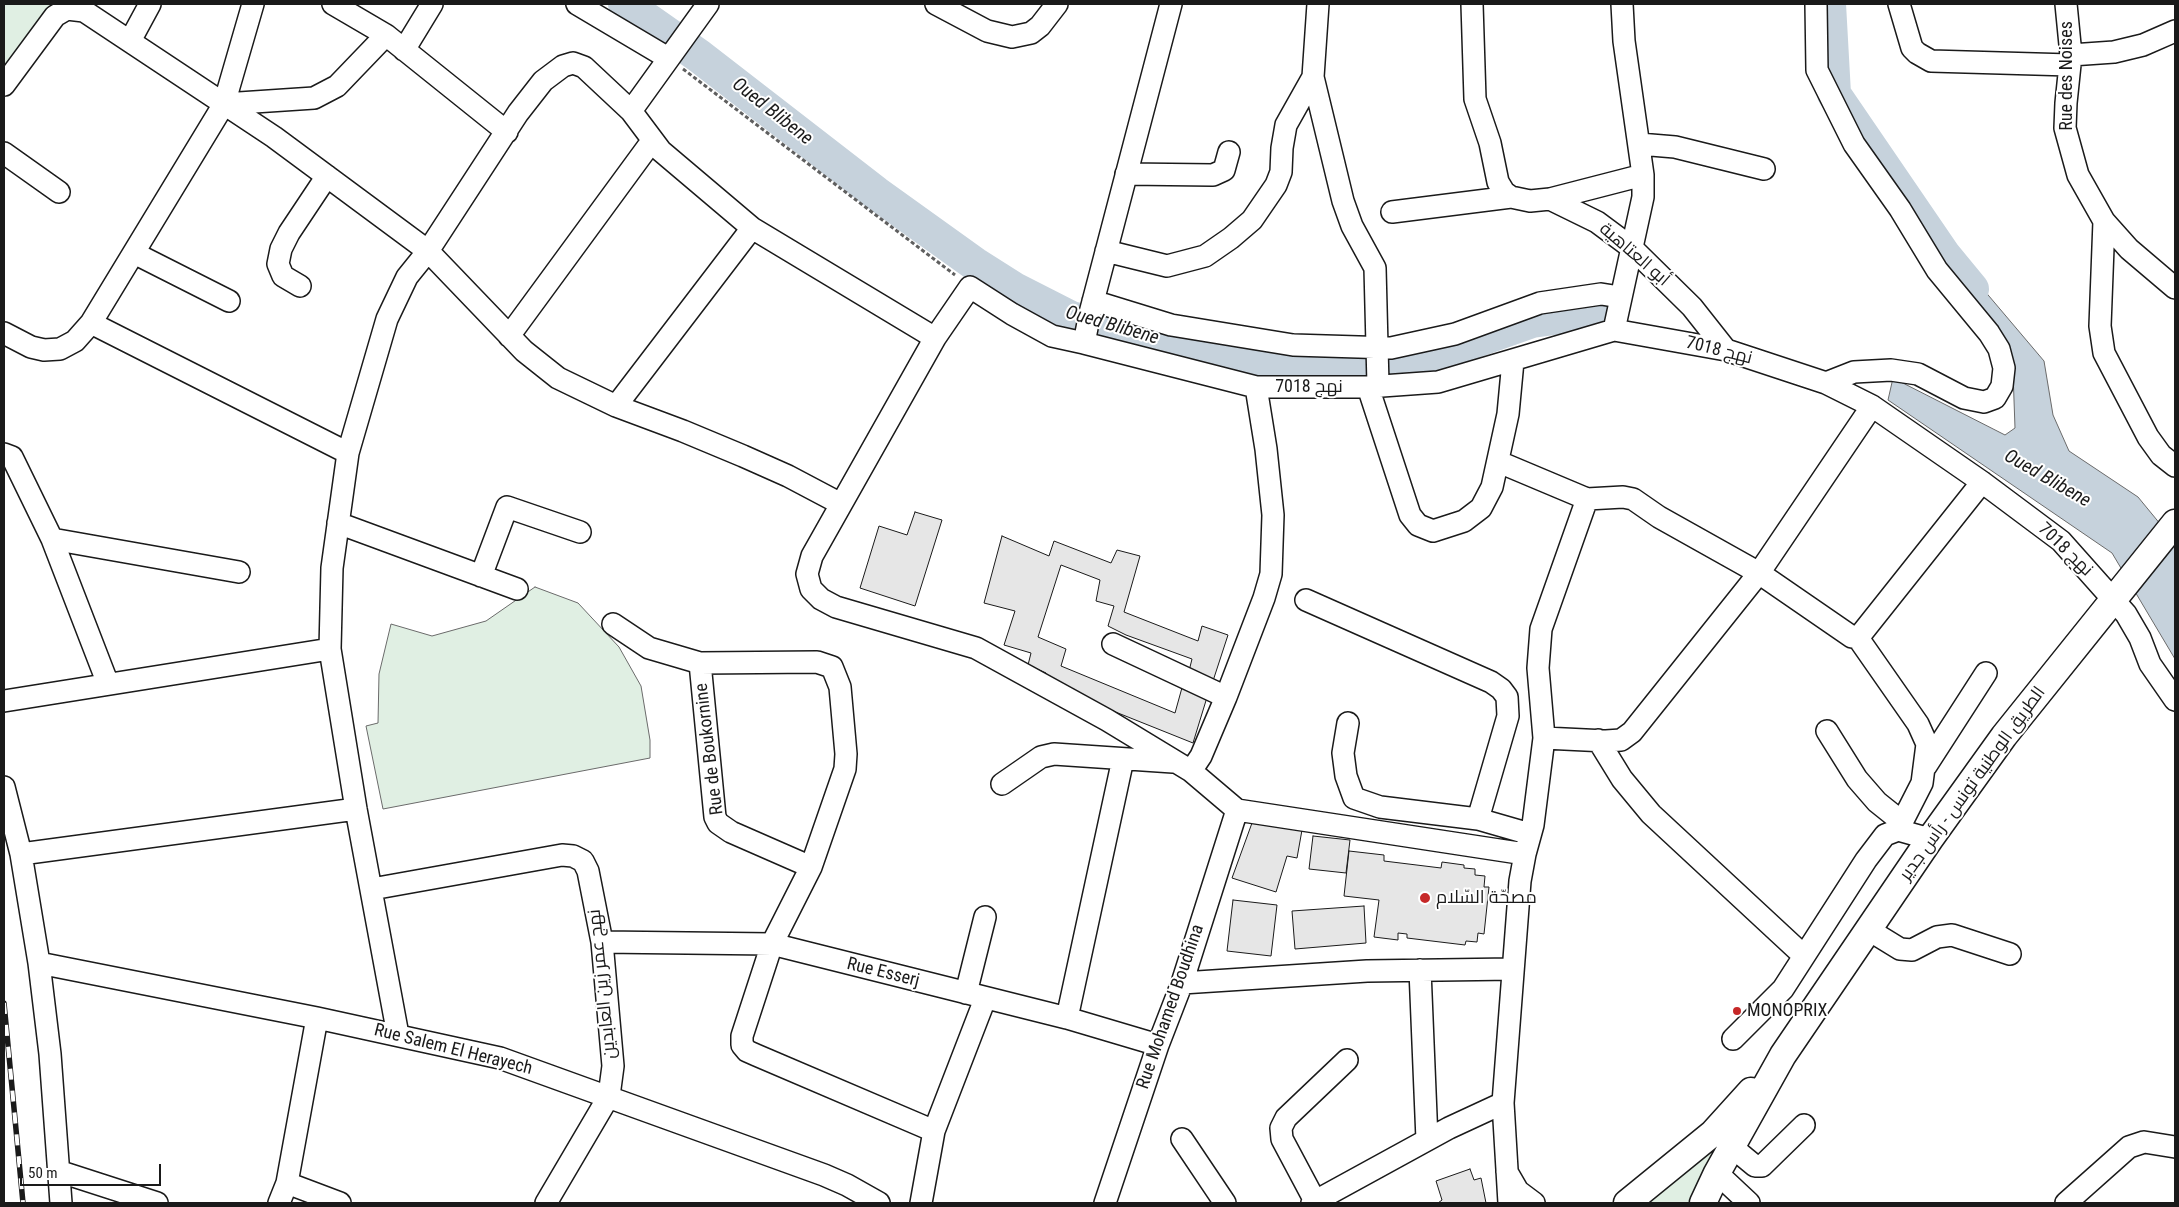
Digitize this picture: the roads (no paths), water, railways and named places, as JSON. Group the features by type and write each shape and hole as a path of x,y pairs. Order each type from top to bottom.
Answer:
{"main road":[{"name":"الطريق الوطنية تونس - رأس جدير","path":"1703,1203 1717,1173 1783,1055 1930,839 2004,736 2175,523"},
{"name":"الطريق الوطنية تونس - رأس جدير","path":"1627,1203 1713,1133 1783,1055"}],"street":[{"path":"130,41 150,4"},
{"path":"4,333 31,347 44,350 60,349 75,341 91,323 224,104 253,4"},
{"path":"334,4 386,35 507,132"},
{"path":"404,50 432,4"},
{"path":"577,4 672,54"},
{"path":"631,111 690,26 708,4"},
{"path":"936,4 987,31 1012,37 1031,33 1040,26 1058,4"},
{"path":"1084,340 1171,4"},
{"path":"1318,4 1313,77 1343,201 1352,226 1375,268 1378,349 1375,384 1410,515 1418,525 1433,531 1464,521 1481,508 1492,487 1499,462 1508,414 1513,361"},
{"path":"1472,4 1476,99 1490,143 1498,182 1504,192 1511,197"},
{"path":"1614,330 1643,197 1643,175 1624,41 1622,4"},
{"path":"1816,4 1816,70 1854,144 1900,209 1937,270 2000,349 2004,368 2002,386 1995,398 1984,402 1964,398 1918,374 1892,370 1854,372 1826,383"},
{"path":"1899,4 1912,48 1917,54 1931,61 2070,60 2143,46 2175,31"},
{"name":"Rue des Noises","path":"2066,4 2070,60 2066,128 2069,148 2078,175 2104,221 2129,249 2175,288"},
{"path":"4,85 55,16 67,10 84,11 274,137 428,251 509,336 558,378 616,406 683,430 788,476 841,504"},
{"path":"224,104 314,98 338,86 386,35"},
{"path":"398,1036 356,809 330,649 332,568 348,453 393,304 407,276 428,251 518,113 544,81 563,66 573,64 584,67 631,111 652,142 752,228 935,338 812,556 807,574 811,589 821,599 836,606 980,641 1184,767 1237,810 1525,854"},
{"path":"1106,251 1167,266 1205,256 1231,238 1252,220 1276,185 1281,172 1282,148 1286,125 1313,77"},
{"path":"509,336 652,142"},
{"path":"1639,144 1675,147 1764,170"},
{"path":"1126,174 1213,175 1224,170 1229,152"},
{"path":"4,153 59,192"},
{"path":"1550,200 1643,175"},
{"path":"300,286 283,276 278,264 279,257 290,233 327,176"},
{"name":"أبو العتاهية","path":"1392,212 1511,197 1530,201 1550,200 1597,222 1632,248 1692,307 1726,350"},
{"path":"2104,221 2100,326 2104,353 2148,437 2161,455 2175,466"},
{"path":"616,406 752,228"},
{"path":"134,252 229,301"},
{"name":"نهج 7018","path":"935,338 970,287 1012,314 1052,336 1084,340 1256,387 1438,382 1614,330 1726,350 1826,383 1872,406 1982,482 2061,541 2119,591 2126,614 2140,638 2150,664 2175,700"},
{"path":"1091,307 1171,325 1293,345 1378,349 1455,334 1540,303 1601,294 1620,297"},
{"path":"91,323 348,453"},
{"path":"1002,784 1040,756 1054,754 1123,759 1184,767 1201,756 1264,598 1270,574 1273,515 1266,449 1256,387"},
{"path":"1544,738 1621,740 1632,732 1759,573 1872,406"},
{"path":"4,454 12,457 52,539 108,684"},
{"path":"1499,462 1587,499 1623,496 1633,499 1659,517 1759,573 1852,637 1858,638 1918,724 1927,744 1926,766 1922,783 1900,826 1885,835 1866,860 1783,989 1733,1039"},
{"path":"1858,638 1982,482"},
{"path":"1509,1203 1503,1103 1513,969 1525,854 1533,825 1544,738 1538,668 1540,630 1587,499"},
{"path":"481,576 507,507 580,532"},
{"path":"338,523 516,589"},
{"path":"52,539 238,572"},
{"path":"1306,600 1491,682 1502,689 1507,697 1508,716 1478,819"},
{"path":"613,624 649,648 700,663 817,662 832,667 837,675 846,754 845,769 811,867 772,944 742,1036 742,1045 747,1051 934,1131"},
{"path":"1113,644 1226,697"},
{"path":"4,701 330,649"},
{"name":"Rue de Boukornine","path":"700,663 715,817 718,823 731,832 811,867"},
{"path":"1926,766 1986,673"},
{"path":"1348,723 1343,752 1346,776 1354,798 1380,807 1478,819 1530,834"},
{"path":"1827,730 1857,779 1877,802 1900,826 1930,839"},
{"path":"1598,740 1622,779 1651,814 1804,956"},
{"path":"1068,1018 1123,759"},
{"path":"4,787 21,854 39,963 50,1054 61,1203"},
{"path":"21,854 356,809"},
{"name":"Rue Mohamed Boudhina","path":"1105,1203 1158,1045 1182,983 1237,810"},
{"name":"نهج عمر زين العابدين","path":"372,889 562,855 573,856 583,861 588,871 602,942 613,1066 609,1096 546,1203"},
{"path":"921,1203 934,1131 975,996 985,916"},
{"path":"1869,930 1900,949 1912,950 1937,937 1952,935 2010,954"},
{"name":"Rue Esserj","path":"602,942 772,944 1068,1018 1158,1045"},
{"name":"Rue Salem El Herayech","path":"39,963 317,1018 500,1058 824,1175 847,1184 879,1203"},
{"path":"1182,983 1279,975 1513,969"},
{"path":"1420,970 1428,1140"},
{"path":"279,1203 286,1183 317,1018"},
{"path":"1347,1060 1286,1118 1282,1128 1282,1139 1314,1202 1428,1140 1503,1103"},
{"path":"1732,1147 1755,1166 1762,1166 1804,1125"},
{"path":"1182,1139 1226,1203"},
{"path":"2066,1203 2129,1146 2144,1142 2175,1147"},
{"path":"1506,1170 1518,1191 1534,1203"},
{"path":"58,1171 157,1203"},
{"path":"1717,1173 1748,1203"},
{"path":"286,1183 340,1203"}],"water":[{"path":"1950,250 2044,361 2053,415 2069,451 2138,497 2175,542 2175,659 2112,553 1888,400 1893,378 2005,435 2015,428 2013,372 1935,260"}],"waterway":[{"name":"Oued Blibene","path":"625,4 699,56 876,193 975,264 1016,290 1071,318 1241,360 1296,365 1436,355 1532,321 1598,312"},
{"path":"1829,4 1834,94 1944,255 1972,289"}],"railway":[{"path":"4,1003 23,1203"}],"place":[{"name":"مصحّة السّلام","path":"1425,898"},
{"name":"MONOPRIX","path":"1737,1011"}]}
